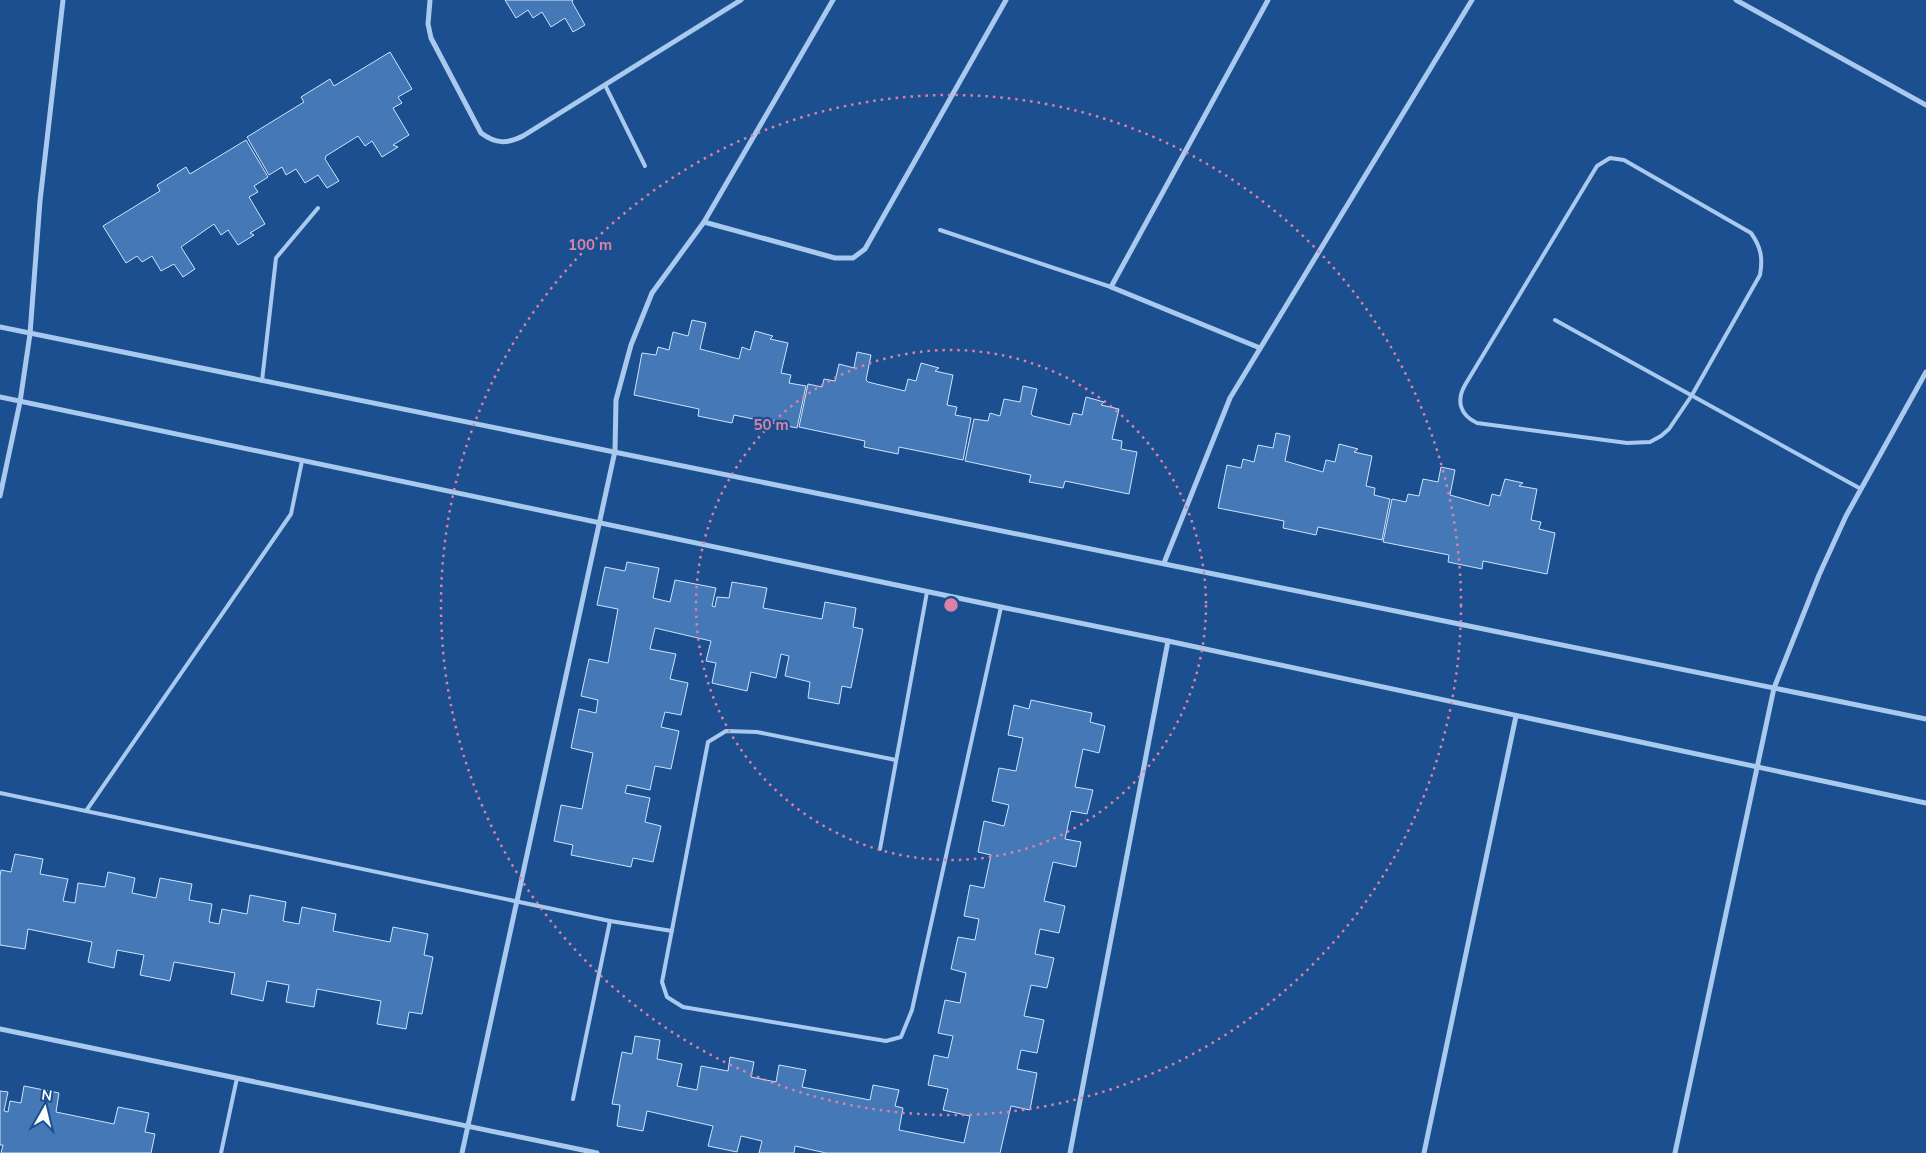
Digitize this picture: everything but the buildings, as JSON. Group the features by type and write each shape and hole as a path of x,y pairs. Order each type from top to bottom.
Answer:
{"street":[{"path":"0,496 20,402 30,334 40,201 63,0"},
{"path":"430,0 428,24 431,38 481,133 491,140 502,143 513,141 741,0"},
{"path":"462,1153 616,451 616,400 631,346 652,293 704,222 833,0"},
{"path":"704,222 835,258 853,258 859,254 865,249 1006,0"},
{"path":"1260,348 1111,287 1268,0"},
{"path":"1164,563 1230,398 1472,0"},
{"path":"1736,0 1926,105"},
{"path":"0,327 1926,719"},
{"path":"1675,1153 1774,688 1819,575 1861,489 1926,372"},
{"path":"0,397 927,592 1168,640 1926,804"},
{"path":"1070,1153 1168,640"},
{"path":"1424,1153 1516,716"},
{"path":"0,1028 597,1153"}],"lane":[{"path":"605,84 645,166"},
{"path":"1610,158 1624,160 1750,234 1758,242 1762,253 1760,275 1692,395 1669,429 1650,442 1639,444 1477,423 1469,419 1463,412 1460,394 1465,385 1597,166 1610,158"},
{"path":"262,381 276,258 318,208"},
{"path":"940,230 1111,287"},
{"path":"1555,320 1861,489"},
{"path":"86,811 291,514 302,460"},
{"path":"880,850 927,592"},
{"path":"896,760 757,732 726,731 708,742 662,982 667,997 684,1007 886,1041 901,1037 912,1010 1001,607"},
{"path":"0,793 610,921 672,931"},
{"path":"573,1099 610,921"},
{"path":"221,1153 237,1078"}]}
